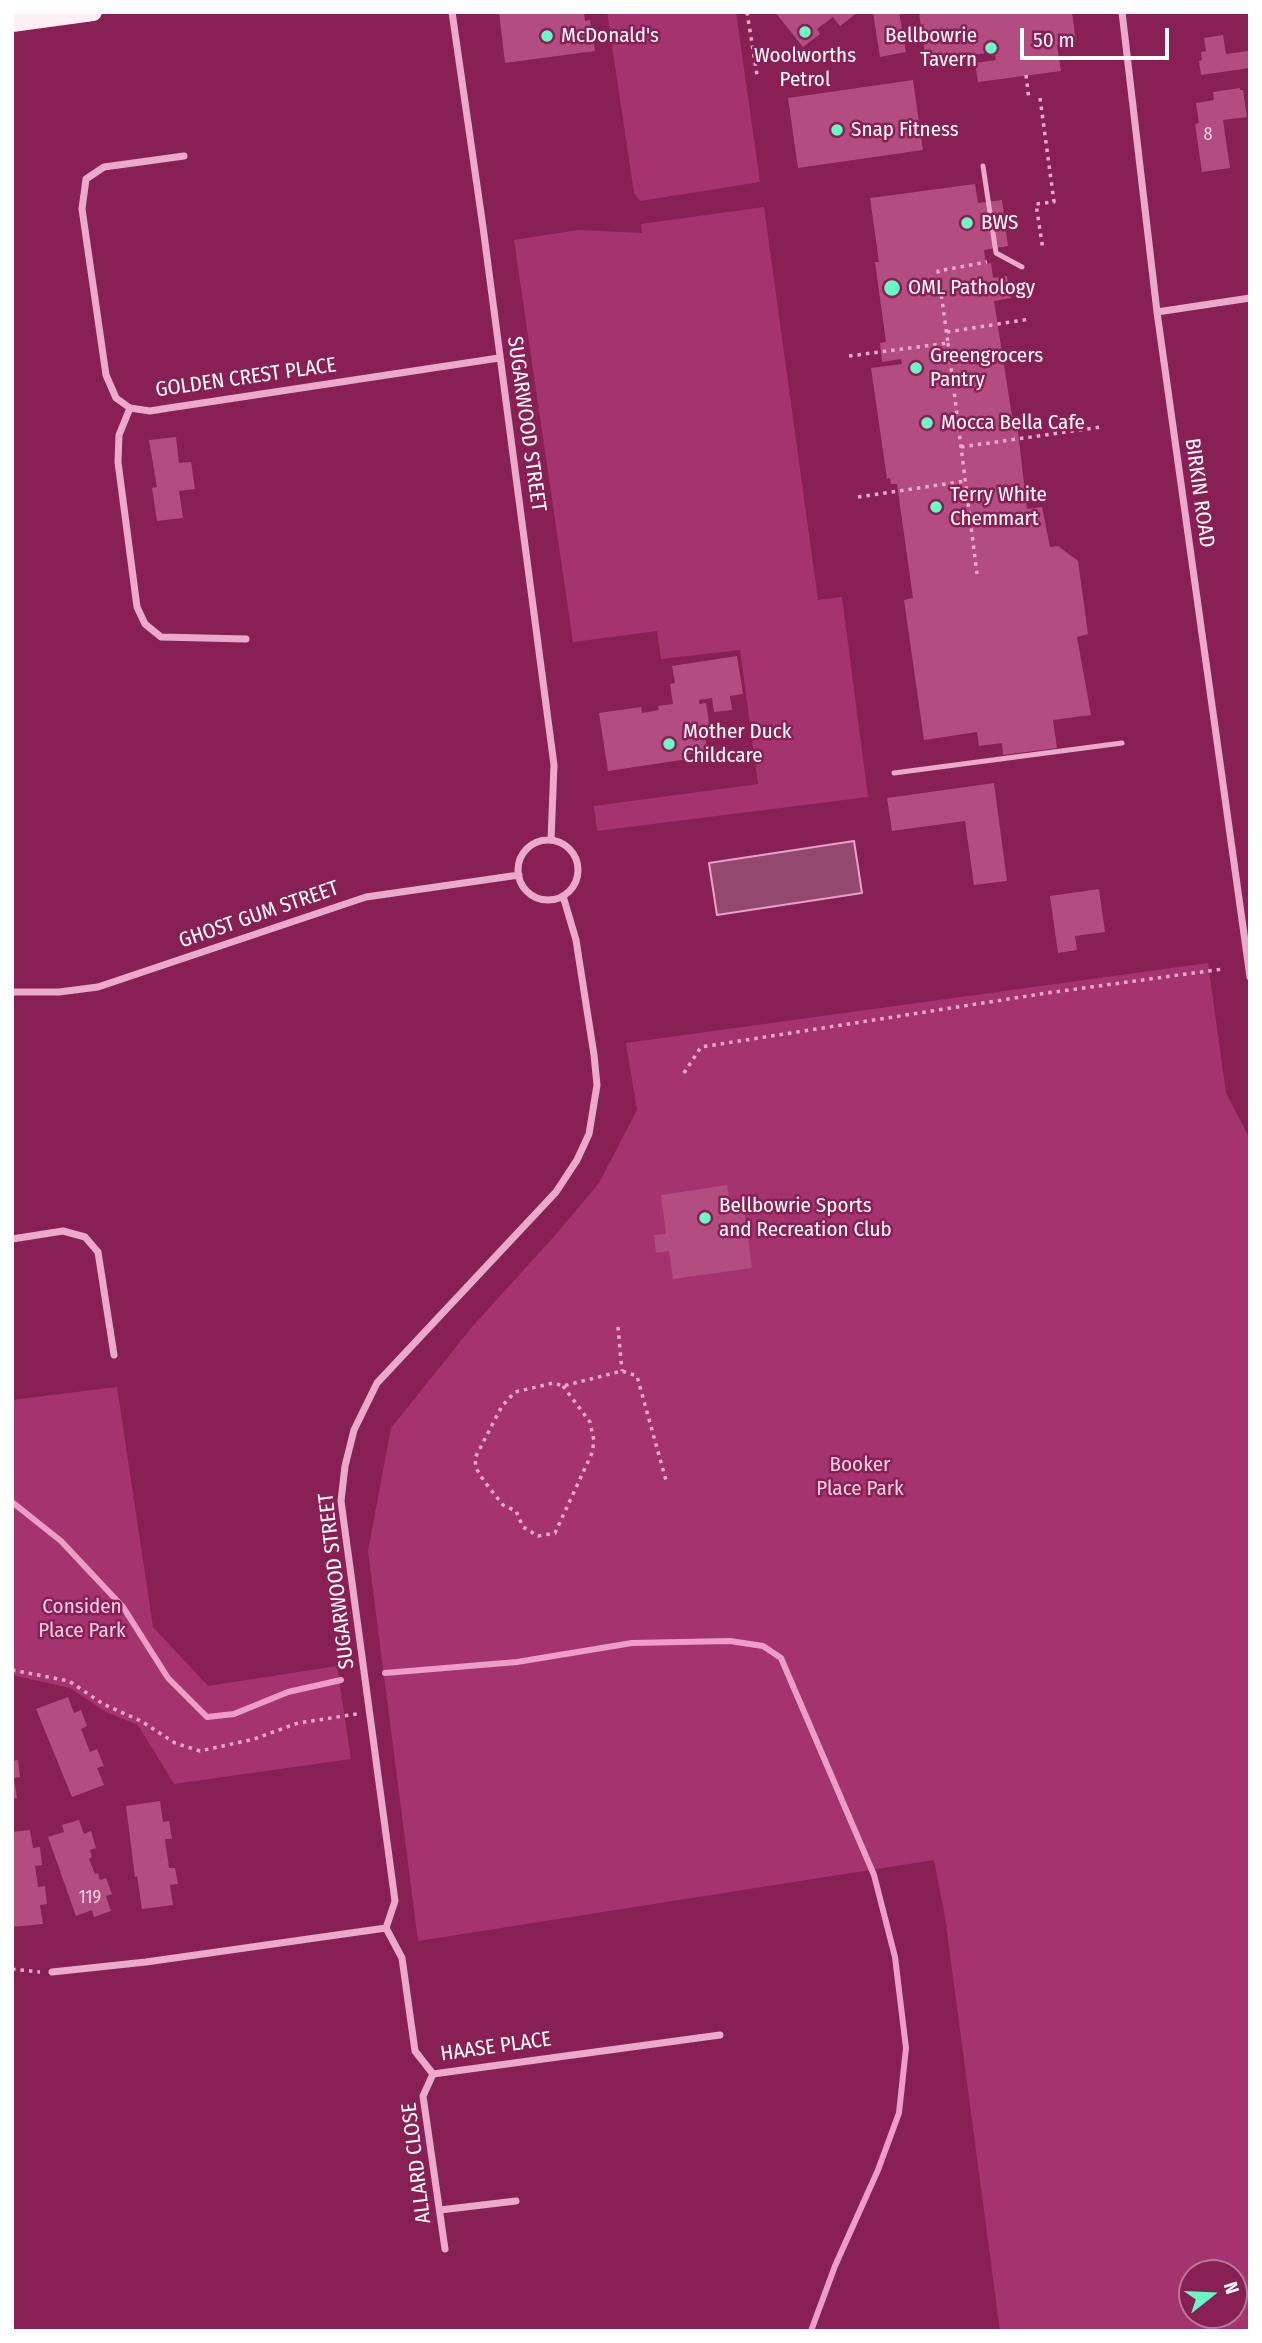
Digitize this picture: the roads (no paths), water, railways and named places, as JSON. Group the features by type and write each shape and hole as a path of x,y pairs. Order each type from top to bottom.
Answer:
{"main road":[{"path":"12,23 93,12"}],"street":[{"name":"SUGARWOOD STREET","path":"452,12 554,765 551,840"},
{"name":"BIRKIN ROAD","path":"1122,12 1157,312 1250,977"},
{"name":"GOLDEN CREST PLACE","path":"184,156 104,167 86,179 82,209 106,375 116,398 130,408 150,411 499,358"},
{"path":"1157,312 1250,298"},
{"path":"130,408 119,435 118,462 137,607 145,624 161,637 246,639"},
{"path":"551,840 567,847 576,860 578,876 575,884 563,896 547,900 539,899 526,890 519,875 520,859 524,852 536,843 551,840"},
{"name":"GHOST GUM STREET","path":"12,992 59,992 98,987 366,897 519,875"},
{"name":"SUGARWOOD STREET","path":"386,1928 395,1901 341,1501 345,1465 354,1430 377,1383 556,1192 577,1160 589,1134 597,1085 594,1055 576,940 563,896"},
{"path":"12,1239 63,1231 85,1237 98,1252 114,1355"},
{"path":"52,1972 146,1962 386,1928"},
{"name":"HAASE PLACE","path":"386,1928 402,1958 415,2051 433,2074 720,2035"},
{"name":"ALLARD CLOSE","path":"433,2074 424,2096 445,2249"},
{"path":"440,2210 516,2201"}],"lane":[{"path":"983,166 996,253 1022,267"},
{"path":"894,773 1122,743"}],"waterway":[{"path":"12,1502 61,1541 123,1607 168,1678 207,1717 234,1714 288,1692 341,1680"},
{"path":"385,1673 517,1662 632,1643 730,1641 763,1646 781,1658 874,1875 895,1957 906,2048 899,2113 811,2331"}],"place":[{"name":"Woolworths Petrol","path":"805,32"},
{"name":"McDonald's","path":"547,36"},
{"name":"Bellbowrie Tavern","path":"991,48"},
{"name":"Snap Fitness","path":"837,130"},
{"name":"BWS","path":"967,223"},
{"name":"OML Pathology","path":"892,288"},
{"name":"Greengrocers Pantry","path":"916,368"},
{"name":"Mocca Bella Cafe","path":"927,423"},
{"name":"Terry White Chemmart","path":"936,507"},
{"name":"Mother Duck Childcare","path":"669,744"},
{"name":"Bellbowrie Sports and Recreation Club","path":"705,1218"}],"park label":[{"name":"Booker Place Park","path":"860,1477"},
{"name":"Considen Place Park","path":"82,1619"}]}
